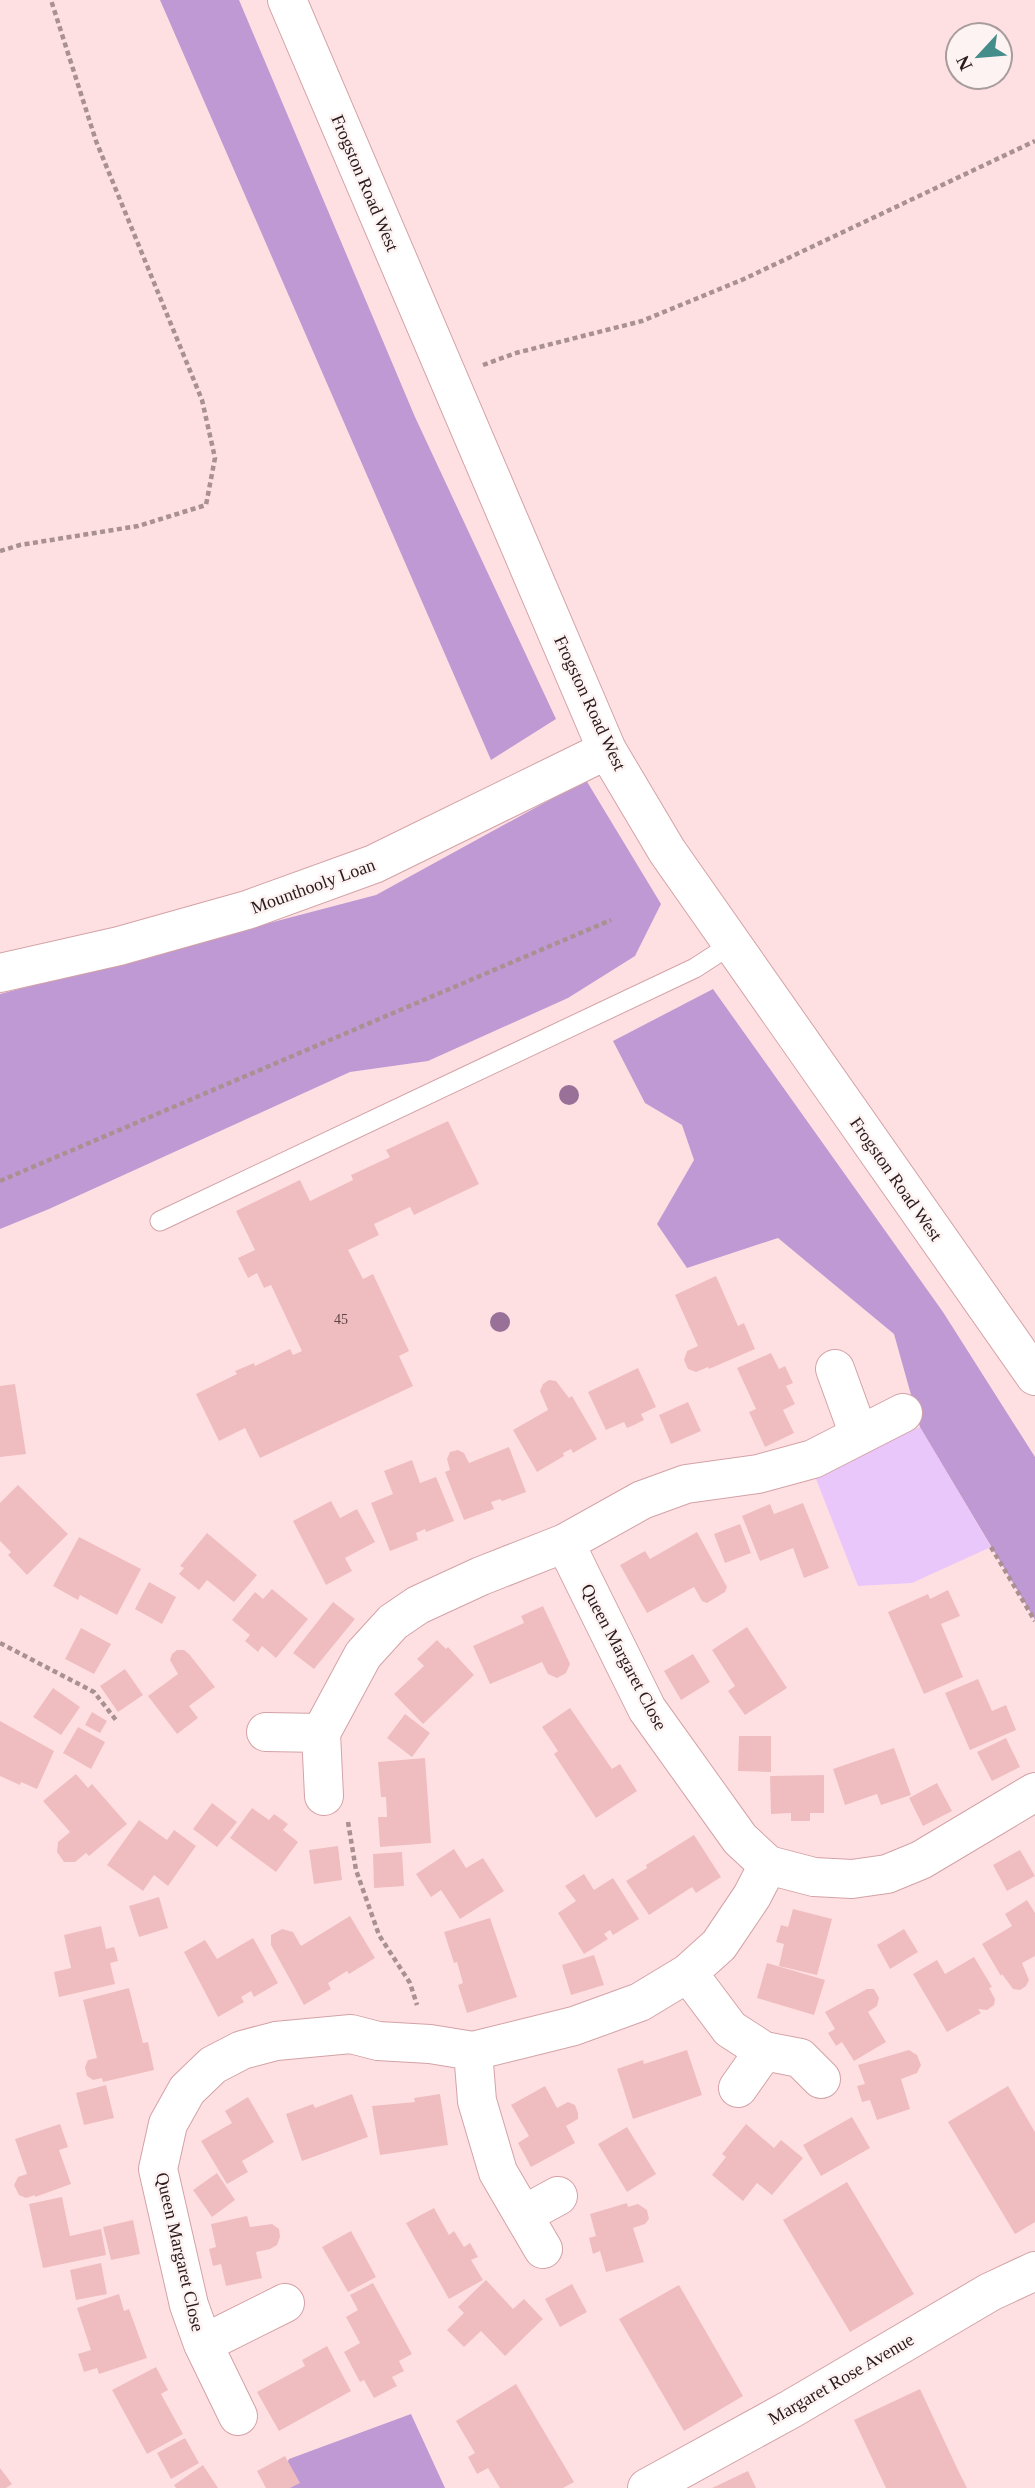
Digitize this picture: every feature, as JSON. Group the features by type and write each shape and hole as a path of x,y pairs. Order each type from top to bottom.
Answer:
{"street":[{"name":"Frogston Road West","path":"286,0 607,750 667,851 1035,1376"},
{"name":"Mounthooly Loan","path":"0,973 119,946 247,910 374,864 607,750"},
{"path":"835,1369 859,1435"},
{"path":"324,1796 321,1733 363,1655 393,1622 418,1605 565,1543 642,1500 686,1484 758,1474 813,1459 904,1413"},
{"name":"Queen Margaret Close","path":"565,1543 647,1709 740,1839 768,1865 814,1877 852,1879 887,1874 921,1860 1035,1792"},
{"path":"266,1732 321,1733"},
{"name":"Queen Margaret Close","path":"238,2416 203,2344 189,2305 158,2169 168,2124 187,2090 213,2065 242,2049 276,2041 351,2034 378,2041 430,2044 473,2051 574,2026 639,2002 688,1973 719,1945 752,1896 768,1865"},
{"path":"688,1973 730,2029 764,2051 800,2058 821,2079"},
{"path":"473,2051 477,2101 498,2172 543,2249"},
{"path":"738,2088 764,2051"},
{"path":"523,2215 558,2196"},
{"name":"Margaret Rose Avenue","path":"647,2488 791,2409 990,2292 1035,2271"},
{"name":"Queen Margaret Close","path":"203,2344 285,2303"}],"lane":[{"path":"160,1221 695,968 732,944"}],"path":[{"path":"0,551 20,545 138,526 206,505 215,458 202,400 96,141 51,0"},
{"path":"516,353 655,316 744,279 1035,141"},
{"path":"0,1181 611,920"},
{"path":"991,1547 1035,1621"},
{"path":"0,1643 94,1692 117,1720"},
{"path":"324,1796 346,1808 356,1870 379,1935 410,1983 430,2044"}],"shaded area":[{"path":"160,0 239,0 415,417 556,719 491,760"},
{"path":"586,780 661,904 635,956 568,998 428,1061 350,1072 0,1229 0,994 376,895"},
{"path":"713,989 943,1312 1035,1457 1035,1620 920,1427 894,1334 778,1238 687,1268 657,1224 694,1160 682,1125 645,1103 613,1041"},
{"path":"920,1427 991,1547 912,1583 858,1586 814,1474"},
{"path":"411,2414 445,2488 276,2488 289,2459"}],"building":[{"path":"448,1121 479,1184 414,1215 410,1207 374,1224 379,1235 348,1250 363,1279 373,1274 409,1351 399,1356 413,1386 260,1458 245,1428 219,1441 196,1394 254,1363 255,1366 290,1349 293,1355 302,1351 271,1285 264,1288 257,1273 248,1278 238,1258 255,1250 236,1211 300,1180 310,1201 353,1180 351,1175 390,1157 386,1150"},
{"path":"716,1276 738,1326 744,1323 755,1349 696,1372 688,1369 684,1360 687,1351 698,1346 675,1295"},
{"path":"771,1353 779,1369 785,1366 793,1383 786,1386 795,1404 783,1410 794,1433 765,1447 749,1412 756,1409 737,1368"},
{"path":"638,1368 656,1407 641,1414 644,1420 634,1425 627,1428 624,1422 606,1430 588,1392"},
{"path":"549,1380 556,1381 569,1398 572,1396 597,1439 573,1453 571,1449 563,1453 564,1456 537,1472 513,1430 548,1410 540,1391 543,1384"},
{"path":"15,1384 26,1454 0,1457 0,1386"},
{"path":"688,1402 701,1431 671,1444 659,1415"},
{"path":"509,1447 526,1492 491,1502 494,1509 464,1520 445,1472 450,1470 447,1459 450,1452 458,1450 464,1453 469,1463"},
{"path":"412,1460 420,1483 436,1477 454,1521 416,1533 418,1540 390,1551 371,1503 393,1494 384,1471"},
{"path":"18,1485 68,1534 27,1575 8,1555 11,1552 0,1541 0,1503"},
{"path":"331,1501 340,1518 357,1509 375,1542 345,1558 352,1571 326,1585 293,1521"},
{"path":"803,1503 829,1568 804,1578 793,1548 760,1561 742,1516 770,1504 774,1514"},
{"path":"740,1524 751,1553 725,1563 714,1534"},
{"path":"697,1532 727,1587 725,1592 707,1603 702,1601 694,1587 647,1613 620,1565 645,1551 650,1559"},
{"path":"207,1533 257,1575 234,1602 207,1580 199,1590 179,1574 184,1568 180,1566"},
{"path":"79,1537 141,1569 117,1615 80,1595 78,1600 53,1586"},
{"path":"149,1582 176,1597 162,1624 135,1609"},
{"path":"272,1589 308,1619 276,1658 262,1646 258,1652 245,1641 250,1635 232,1620 255,1592 263,1599"},
{"path":"948,1590 960,1616 941,1624 963,1677 924,1694 888,1612 928,1594 930,1599"},
{"path":"333,1602 355,1619 314,1669 293,1653"},
{"path":"543,1606 570,1664 566,1673 557,1678 548,1674 542,1662 490,1684 473,1646 524,1623 521,1616"},
{"path":"747,1627 787,1688 745,1715 728,1691 735,1686 712,1650"},
{"path":"81,1628 111,1644 94,1674 65,1659"},
{"path":"437,1640 446,1649 448,1647 474,1675 423,1724 394,1694 424,1666 417,1659"},
{"path":"177,1650 184,1650 189,1654 215,1687 189,1706 198,1718 177,1734 148,1696 178,1674 170,1660"},
{"path":"693,1654 710,1682 681,1700 664,1671"},
{"path":"125,1669 143,1695 118,1712 100,1686"},
{"path":"978,1679 992,1711 1006,1705 1016,1730 970,1750 945,1693"},
{"path":"53,1688 80,1707 61,1735 33,1717"},
{"path":"570,1708 612,1769 620,1764 637,1791 596,1818 554,1754 558,1751 542,1727"},
{"path":"92,1712 107,1721 100,1733 85,1725"},
{"path":"405,1714 430,1733 412,1757 387,1738"},
{"path":"0,1721 54,1751 37,1789 0,1776"},
{"path":"78,1727 105,1742 91,1769 63,1753"},
{"path":"739,1736 771,1736 771,1772 738,1771"},
{"path":"1006,1738 1020,1767 992,1781 977,1752"},
{"path":"894,1748 911,1795 881,1805 877,1794 845,1805 833,1769"},
{"path":"425,1758 431,1843 380,1847 378,1817 387,1817 386,1797 381,1797 378,1762"},
{"path":"76,1774 88,1788 92,1784 127,1824 89,1856 86,1853 75,1862 64,1862 57,1852 58,1842 70,1832 43,1801"},
{"path":"824,1775 824,1813 810,1813 810,1821 791,1821 791,1813 771,1814 770,1776"},
{"path":"937,1783 952,1811 923,1826 909,1798"},
{"path":"212,1803 237,1822 217,1847 193,1829"},
{"path":"252,1808 269,1820 274,1814 288,1824 283,1830 298,1842 276,1872 230,1838"},
{"path":"139,1820 167,1840 174,1830 196,1846 168,1886 154,1875 143,1891 107,1865"},
{"path":"694,1835 721,1877 696,1893 692,1887 649,1915 626,1881"},
{"path":"338,1846 342,1880 314,1884 309,1850"},
{"path":"454,1849 466,1868 483,1858 504,1891 460,1919 441,1890 431,1897 416,1874"},
{"path":"1020,1850 1035,1876 1007,1891 993,1865"},
{"path":"402,1852 404,1886 374,1888 373,1854"},
{"path":"584,1874 594,1890 613,1878 639,1919 613,1935 610,1930 604,1934 608,1939 584,1954 558,1913 576,1901 565,1886"},
{"path":"159,1897 168,1928 139,1937 129,1906"},
{"path":"1027,1900 1035,1913 1035,1956 1022,1963 1029,1980 1020,1990 1013,1989 1002,1974 1001,1976 982,1944 1012,1926 1005,1914"},
{"path":"793,1909 832,1919 817,1975 779,1966 784,1944 776,1942 781,1925 788,1927"},
{"path":"350,1916 375,1958 328,1983 331,1989 304,2005 271,1945 271,1935 282,1929 293,1932 301,1946"},
{"path":"490,1918 517,1997 467,2013 458,1985 463,1983 444,1932"},
{"path":"101,1926 106,1949 114,1947 118,1961 110,1963 115,1984 59,1997 54,1972 71,1968 64,1935"},
{"path":"904,1929 918,1952 890,1969 877,1945"},
{"path":"253,1938 278,1983 254,1997 251,1991 241,1997 244,2002 218,2017 184,1952 205,1940 217,1959"},
{"path":"594,1955 604,1985 571,1995 562,1965"},
{"path":"974,1957 992,1987 989,1988 995,1999 994,2005 987,2010 978,2009 981,2013 947,2032 913,1974 937,1960 945,1974"},
{"path":"767,1963 825,1980 814,2015 757,1998"},
{"path":"129,1988 143,2043 148,2042 154,2070 103,2082 102,2078 93,2080 87,2076 85,2067 88,2060 97,2058 83,2000"},
{"path":"867,1989 874,1989 879,1998 877,2006 868,2012 886,2042 854,2061 842,2042 836,2046 828,2033 835,2029 825,2012"},
{"path":"687,2050 702,2095 633,2119 617,2069 643,2060 644,2064"},
{"path":"909,2050 917,2055 921,2065 917,2073 901,2079 910,2109 877,2120 870,2100 862,2102 857,2086 865,2084 858,2065"},
{"path":"106,2085 114,2118 84,2125 76,2093"},
{"path":"545,2086 557,2108 568,2102 575,2105 578,2119 566,2126 575,2143 531,2167 518,2143 529,2136 511,2105"},
{"path":"1008,2086 1035,2132 1035,2222 1015,2234 948,2122"},
{"path":"352,2094 368,2137 302,2161 286,2114 313,2104 315,2108"},
{"path":"440,2094 448,2145 380,2155 372,2106 415,2102 414,2098"},
{"path":"248,2097 274,2142 242,2161 248,2172 227,2184 201,2141 232,2123 225,2111"},
{"path":"852,2117 870,2148 821,2176 803,2145"},
{"path":"60,2124 68,2147 59,2150 71,2184 35,2197 26,2198 19,2195 14,2185 18,2177 27,2174 15,2139"},
{"path":"746,2124 774,2148 781,2140 803,2158 772,2195 757,2183 743,2201 712,2175 726,2157 722,2154"},
{"path":"627,2127 656,2174 627,2192 598,2144"},
{"path":"217,2173 235,2200 212,2217 193,2190"},
{"path":"847,2182 914,2294 850,2332 783,2220"},
{"path":"62,2197 70,2236 101,2229 106,2255 43,2268 29,2204"},
{"path":"627,2203 628,2207 638,2204 647,2210 649,2219 645,2224 633,2228 644,2262 606,2272 600,2251 593,2254 589,2238 596,2236 590,2214"},
{"path":"434,2208 449,2235 454,2231 464,2247 470,2243 478,2257 471,2260 483,2280 449,2299 406,2223"},
{"path":"247,2216 250,2227 272,2224 279,2229 280,2237 277,2245 256,2252 262,2278 226,2286 221,2264 213,2266 209,2249 216,2247 211,2224"},
{"path":"133,2220 140,2254 111,2260 103,2227"},
{"path":"351,2231 376,2277 348,2292 322,2247"},
{"path":"101,2263 107,2294 76,2300 70,2270"},
{"path":"486,2280 513,2309 524,2299 543,2319 505,2356 481,2331 464,2347 447,2330 464,2313 458,2307"},
{"path":"373,2283 412,2354 399,2361 404,2371 392,2377 397,2386 374,2398 364,2380 360,2382 344,2352 360,2343 346,2317 358,2310 350,2295"},
{"path":"572,2284 587,2312 560,2327 545,2299"},
{"path":"679,2285 743,2396 684,2431 619,2319"},
{"path":"119,2294 124,2311 129,2309 147,2358 99,2374 97,2368 84,2372 78,2354 91,2350 77,2308"},
{"path":"327,2346 351,2391 279,2431 257,2392 305,2366 302,2360"},
{"path":"156,2367 168,2390 161,2394 183,2434 147,2454 112,2390"},
{"path":"516,2384 574,2482 563,2488 500,2488 488,2468 477,2474 468,2457 475,2453 456,2421"},
{"path":"920,2389 967,2488 886,2488 854,2420"},
{"path":"185,2438 199,2463 171,2479 157,2453"},
{"path":"285,2456 300,2483 290,2488 266,2488 257,2471"},
{"path":"203,2465 218,2488 176,2488 174,2485"},
{"path":"0,2468 12,2484 6,2488 0,2488"},
{"path":"748,2471 756,2488 712,2488"}]}
